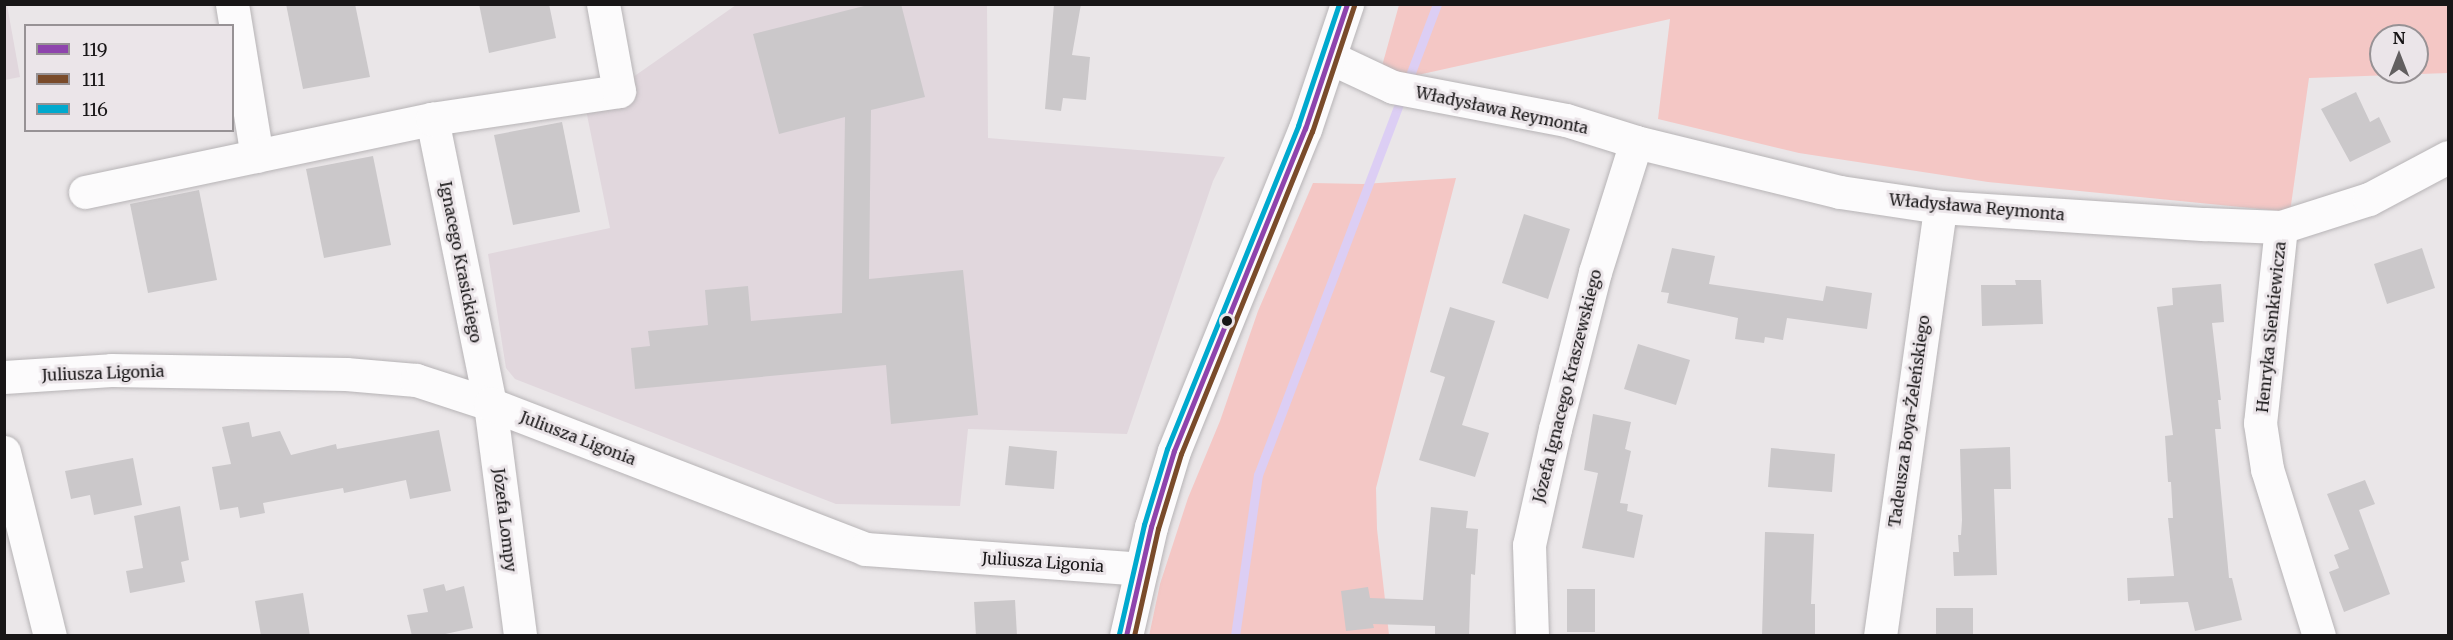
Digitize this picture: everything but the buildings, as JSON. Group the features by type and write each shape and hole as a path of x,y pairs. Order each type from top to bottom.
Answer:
{"street":[{"path":"232,4 257,156"},
{"path":"85,192 432,119 619,91 603,4"},
{"path":"1126,636 1150,527 1174,451 1330,58 1347,4"},
{"name":"Władysława Reymonta","path":"1330,58 1393,87 1566,120 1636,142 1840,192 1940,207 2205,225 2282,227 2369,199 2448,157"},
{"name":"Ignacego Krasickiego","path":"432,119 490,404"},
{"name":"Józefa Ignacego Kraszewskiego","path":"1532,636 1529,545 1555,429 1595,272 1636,142"},
{"name":"Tadeusza Boya-Żeleńskiego","path":"1880,636 1940,207"},
{"name":"Henryka Sienkiewicza","path":"2282,227 2260,423 2267,469 2319,636"},
{"name":"Juliusza Ligonia","path":"4,377 111,370 346,374 416,380 490,404 865,549 1141,569"},
{"name":"Józefa Lompy","path":"490,404 520,636"},
{"path":"4,452 51,636"}],"shaded area":[{"path":"4,5 7,5 20,77 5,80"},
{"path":"736,5 987,5 988,138 1225,157 1213,181 1127,434 968,429 960,506 836,504 515,379 506,368 488,254 610,228 586,110"},
{"path":"1399,5 2448,5 2448,73 2429,74 2429,24 2369,24 2369,76 2309,78 2290,212 1988,182 1799,153 1658,119 1670,19 1377,84"},
{"path":"1456,178 1376,488 1377,529 1389,635 1149,636 1160,584 1188,498 1220,421 1258,311 1313,183 1363,184"}],"waterway":[{"path":"1235,636 1258,475 1437,4"}],"transit line":[{"name":"116","path":"1119,634 1144,525 1167,449 1298,126 1339,4"},
{"name":"119","path":"1126,636 1151,527 1174,451 1305,129 1347,4"},
{"name":"111","path":"1134,636 1158,529 1181,454 1312,132 1354,6"}]}
